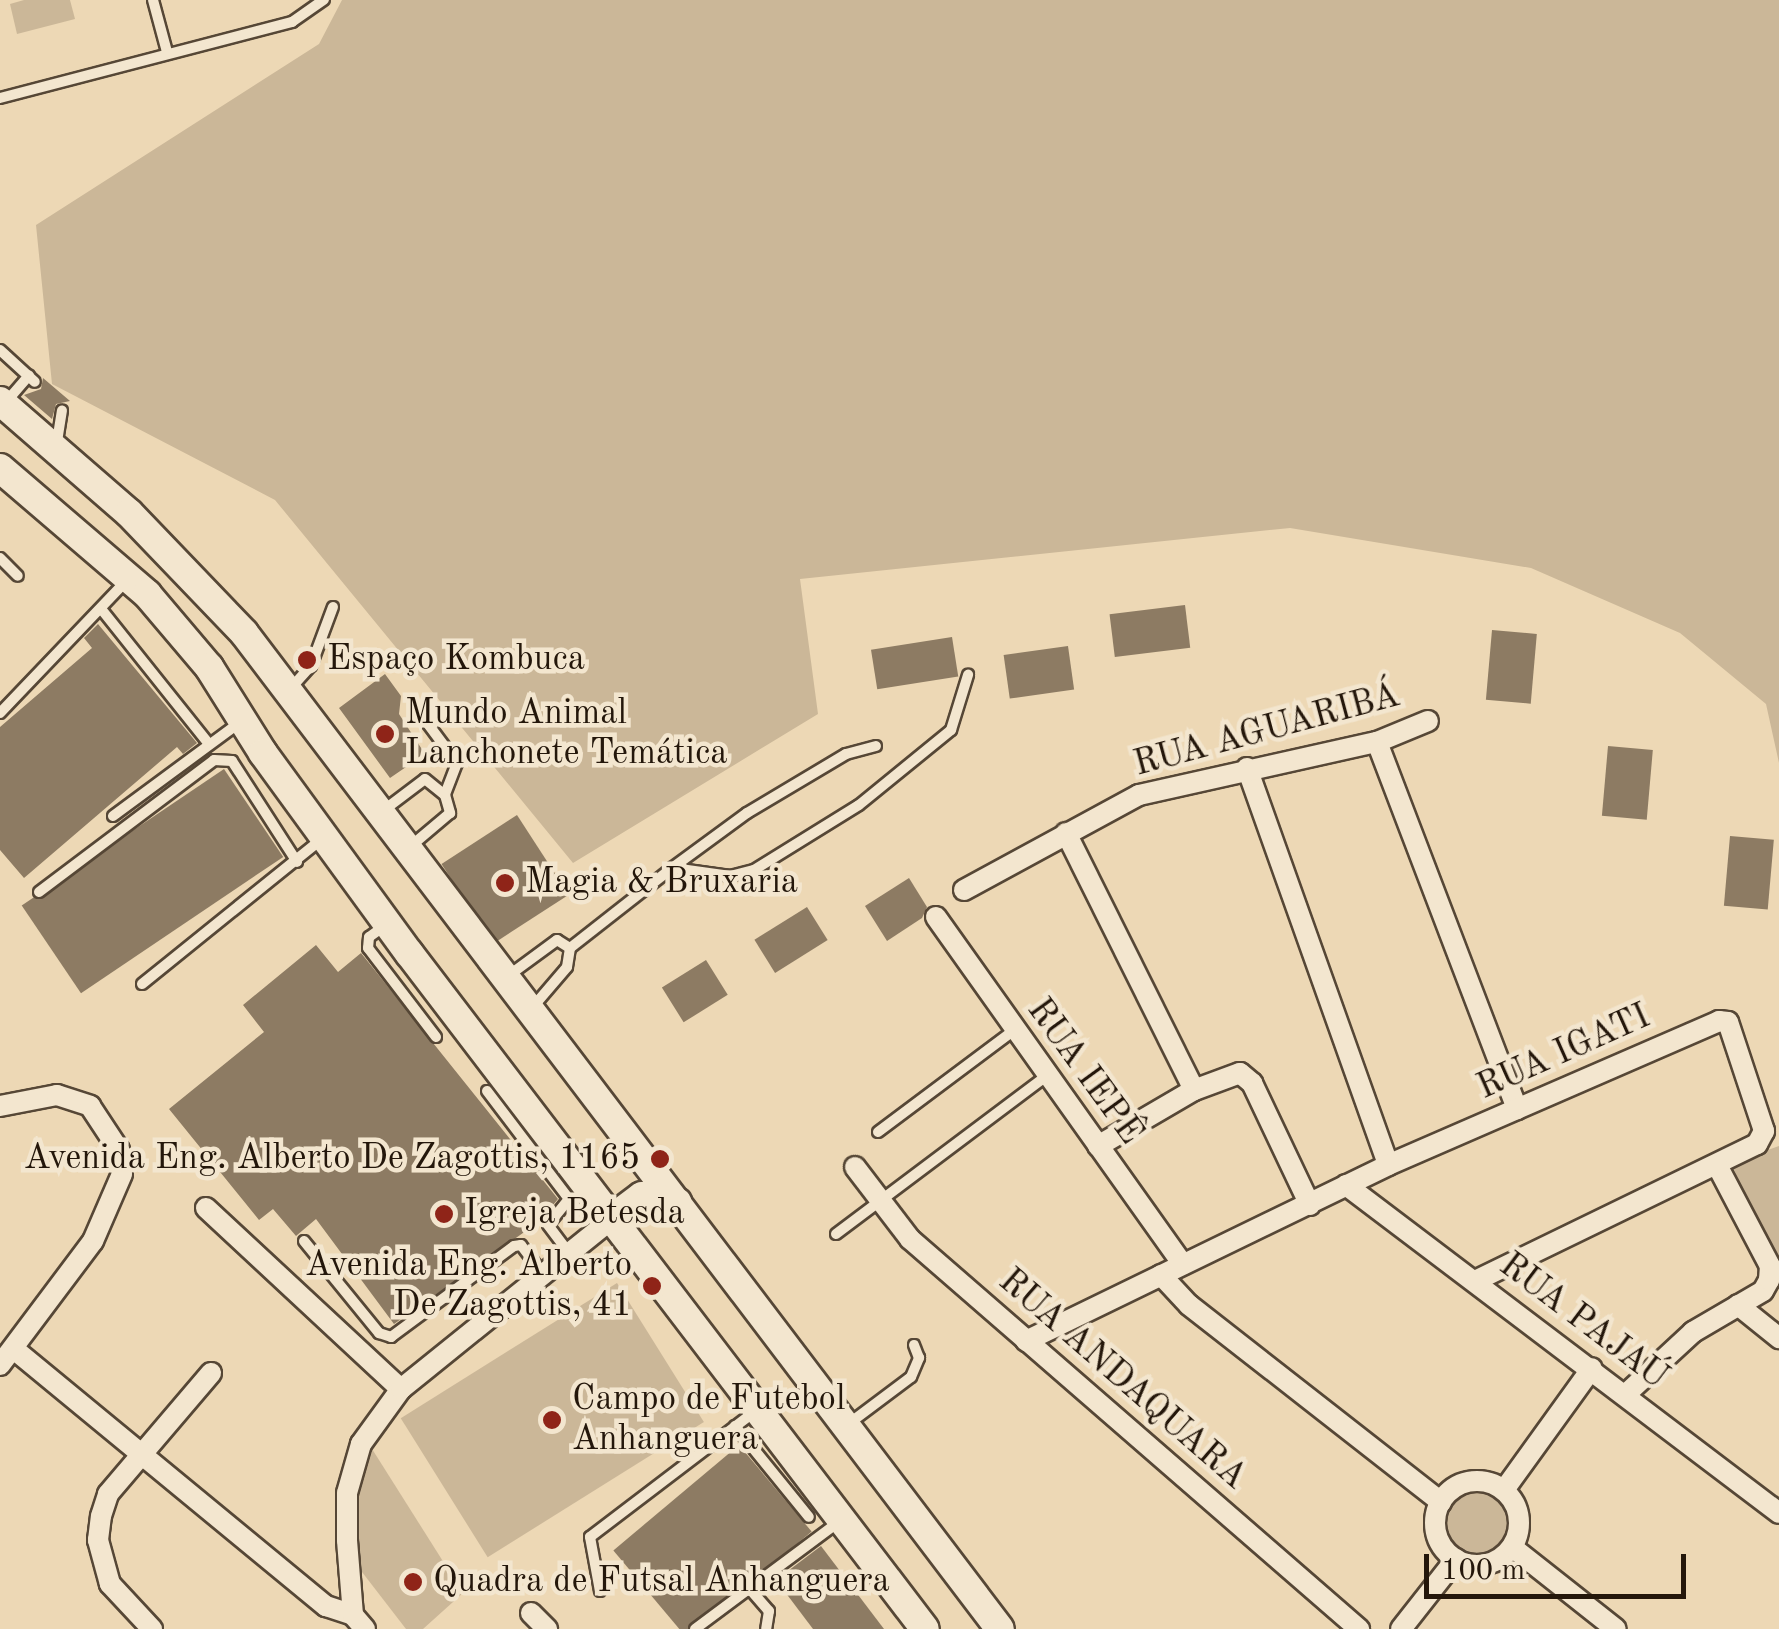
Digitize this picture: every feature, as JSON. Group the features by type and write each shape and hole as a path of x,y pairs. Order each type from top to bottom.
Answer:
{"main road":[{"path":"2,403 209,591 406,850 508,976 1000,1629"},
{"path":"0,468 129,578 210,667 243,721 388,924 614,1217 920,1627"},
{"path":"614,1217 642,1196 677,1202"}],"street":[{"name":"RUA AGUARIBÁ","path":"964,890 1139,795 1377,742 1428,721"},
{"path":"1377,742 1517,1108"},
{"path":"1247,768 1388,1165"},
{"path":"1066,832 1194,1090"},
{"name":"RUA IEPÊ","path":"936,917 1045,1077 1183,1264"},
{"name":"RUA IGATI","path":"1026,1341 1388,1165 1718,1020 1728,1022 1764,1131 1758,1144 1475,1281"},
{"path":"1098,1146 1228,1074 1252,1083 1310,1205"},
{"path":"0,1106 57,1095 90,1106 120,1150 122,1174 93,1241 7,1358 143,1452 326,1606 359,1622"},
{"path":"1625,1395 1693,1332 1763,1290 1770,1266 1717,1166"},
{"name":"RUA ANDAQUARA","path":"855,1167 910,1238 1359,1629"},
{"name":"RUA PAJAÚ","path":"1346,1185 1779,1513"},
{"path":"206,1208 401,1388"},
{"path":"359,1622 347,1493 362,1444 401,1388 614,1217"},
{"path":"1161,1275 1189,1305 1441,1502"},
{"path":"1738,1305 1779,1338"},
{"path":"1504,1490 1592,1368"},
{"path":"152,1629 130,1622 110,1584 98,1540 108,1494 211,1374"},
{"path":"1464,1484 1504,1490 1518,1511 1512,1547 1482,1565 1456,1560 1436,1530 1441,1502 1464,1484"},
{"path":"1512,1547 1616,1629"},
{"path":"1402,1629 1456,1560"},
{"path":"531,1613 547,1629"}],"lane":[{"path":"152,0 167,52"},
{"path":"0,98 292,22 324,0"},
{"path":"0,350 32,379 2,403"},
{"path":"56,449 62,410"},
{"path":"0,558 18,576"},
{"path":"0,713 129,578"},
{"path":"287,692 312,666 333,607"},
{"path":"102,610 210,744"},
{"path":"672,868 730,876 754,870 859,804 950,730 968,676"},
{"path":"425,720 457,763 445,795"},
{"path":"113,816 243,721"},
{"path":"532,1008 567,967 570,948 672,868 764,803 846,754 876,746"},
{"path":"38,892 214,760 232,762 297,862"},
{"path":"379,814 426,779 445,795 450,812 406,850"},
{"path":"142,984 324,837"},
{"path":"388,924 369,936 368,948 436,1037"},
{"path":"508,976 557,940 570,948"},
{"path":"878,1132 1013,1031"},
{"path":"836,1234 1045,1077"},
{"path":"486,1092 569,1199 548,1225 569,1253"},
{"path":"304,1241 380,1333 392,1337 514,1246 521,1245 543,1274"},
{"path":"846,1425 912,1377 918,1358 914,1345"},
{"path":"600,1591 590,1537 758,1408"},
{"path":"736,1426 808,1517"},
{"path":"695,1629 842,1519"},
{"path":"748,1586 769,1611 766,1629"}],"shaded area":[{"path":"24,0 70,0 75,19 17,34 10,4"},
{"path":"342,0 1779,0 1779,763 1766,704 1680,633 1531,568 1290,528 800,579 818,714 573,863 275,500 52,384 36,225 319,44"},
{"path":"1779,1146 1779,1271 1731,1163"},
{"name":"Campo de Futebol Anhanguera","path":"617,1283 704,1422 488,1557 401,1418"},
{"path":"367,1441 463,1593 423,1629 406,1629 362,1572 351,1507"},
{"path":"1478,1481 1494,1484 1508,1493 1517,1507 1517,1539 1508,1553 1494,1562 1478,1565 1462,1562 1448,1553 1439,1539 1436,1523 1439,1507 1448,1493 1462,1484"}],"building":[{"path":"43,378 70,401 56,404 52,419 24,395 41,389"},
{"path":"1185,605 1190,648 1115,657 1110,614"},
{"path":"98,624 197,743 183,754 177,747 24,878 0,850 0,727 92,648 84,638"},
{"path":"1492,630 1537,634 1531,704 1486,700"},
{"path":"952,637 958,677 877,689 871,650"},
{"path":"1068,646 1074,690 1010,699 1004,655"},
{"name":"Mundo Animal Lanchonete Temática","path":"385,674 401,696 399,714 425,754 390,778 339,708"},
{"path":"1608,746 1653,750 1647,820 1602,816"},
{"path":"224,769 283,857 81,993 22,905"},
{"name":"Magia & Bruxaria","path":"517,815 569,895 493,944 442,864"},
{"path":"1730,836 1774,840 1768,910 1724,906"},
{"path":"909,878 927,907 922,918 887,941 865,906"},
{"path":"807,907 828,940 775,973 754,940"},
{"path":"316,945 338,972 361,953 558,1199 540,1221 394,1324 316,1219 296,1236 273,1209 259,1220 169,1109 264,1032 243,1005"},
{"path":"706,960 728,995 684,1022 662,988"},
{"path":"739,1445 812,1532 696,1629 679,1629 613,1550"},
{"path":"821,1546 884,1629 813,1629 776,1580"}],"place":[{"name":"Espaço Kombuca","path":"307,660"},
{"name":"Mundo Animal Lanchonete Temática","path":"385,734"},
{"name":"Magia & Bruxaria","path":"505,883"},
{"name":"Avenida Eng. Alberto De Zagottis, 1165","path":"660,1159"},
{"name":"Igreja Betesda","path":"444,1214"},
{"name":"Avenida Eng. Alberto De Zagottis, 41","path":"652,1286"},
{"name":"Campo de Futebol Anhanguera","path":"552,1420"},
{"name":"Quadra de Futsal Anhanguera","path":"413,1582"}]}
